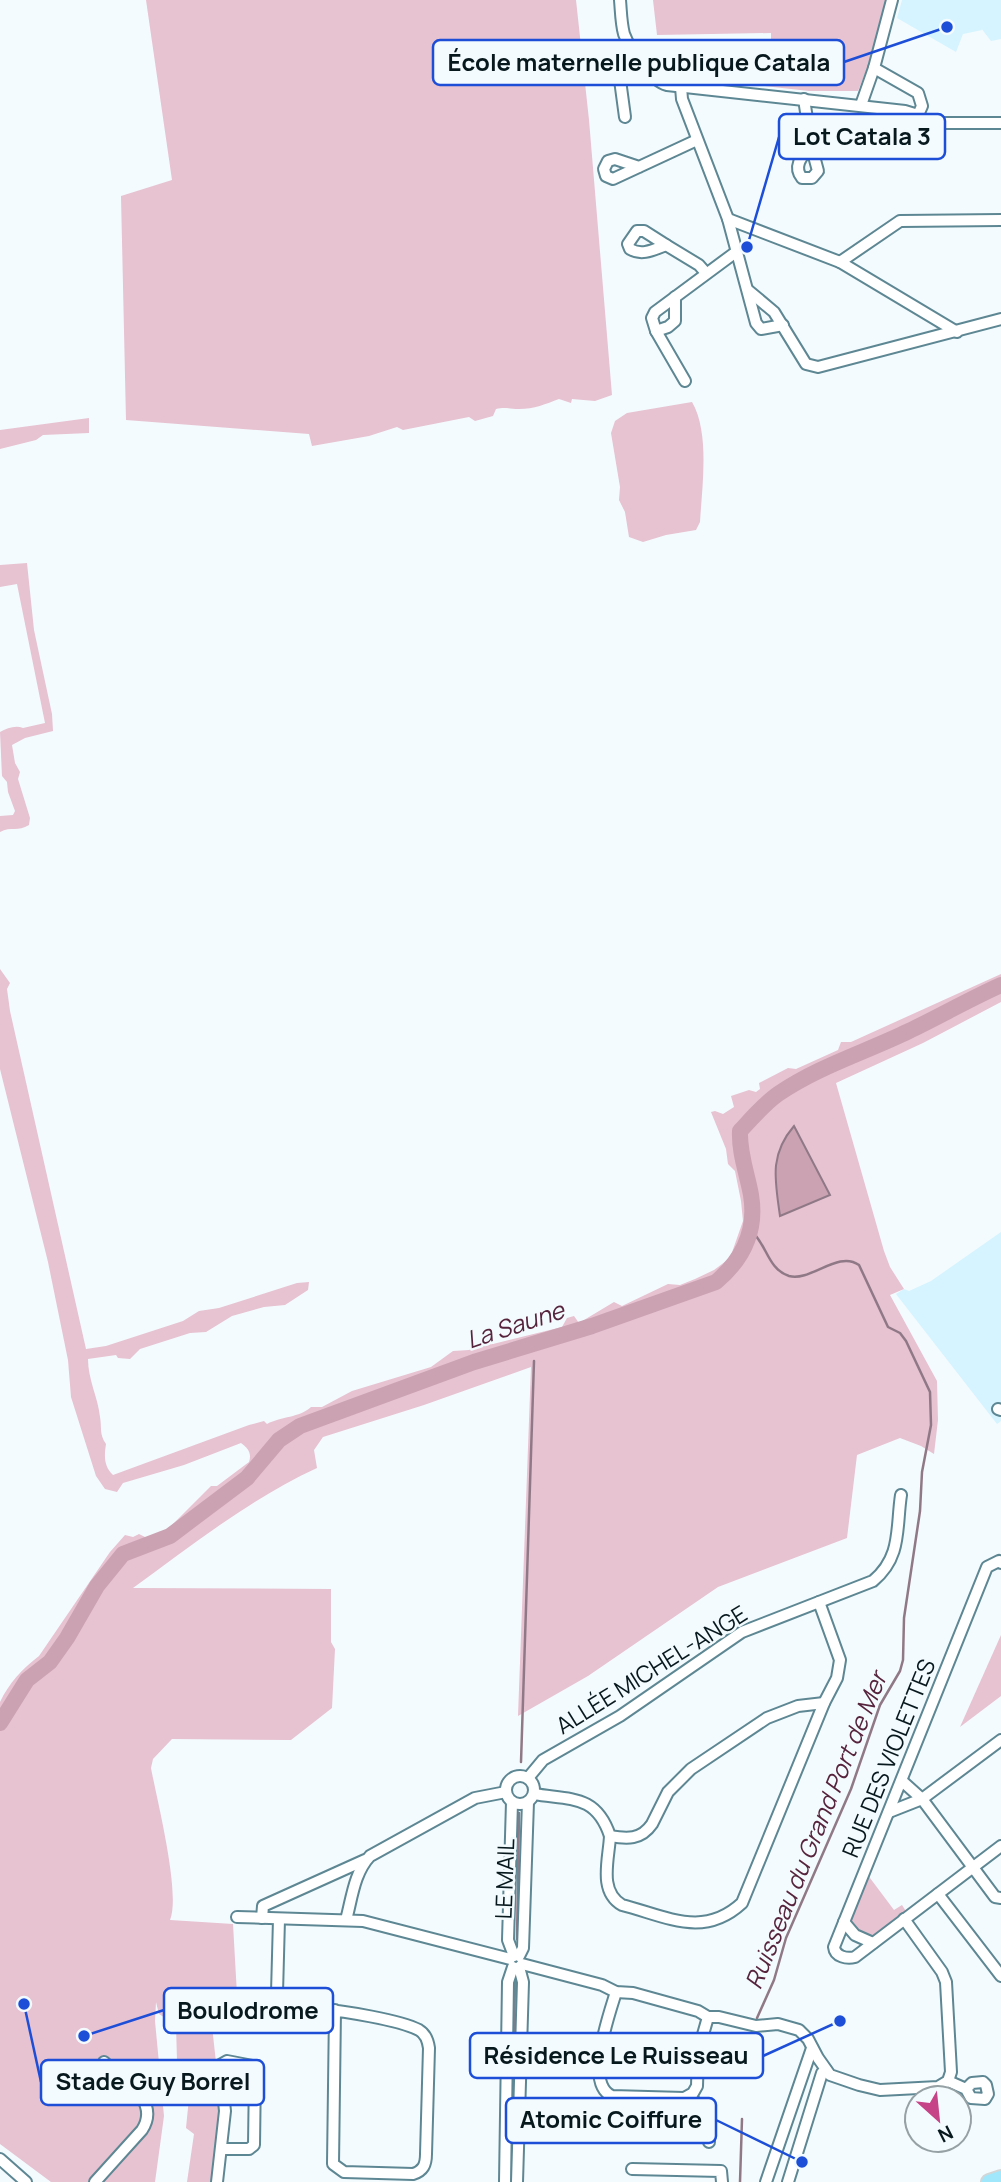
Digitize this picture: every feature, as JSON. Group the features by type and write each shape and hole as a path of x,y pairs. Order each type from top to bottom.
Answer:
{"main road":[{"path":"989,2182 1001,2178"}],"street":[{"path":"620,0 624,34 656,80 667,85 905,111 934,123 1001,123"},
{"path":"861,106 892,0"},
{"path":"625,117 620,80 622,74 638,57"},
{"path":"874,68 918,93 922,106 918,115"},
{"path":"681,87 682,99 728,219 756,323 761,329 783,325"},
{"path":"804,99 811,145"},
{"path":"639,167 697,140"},
{"path":"728,219 840,262 957,332"},
{"path":"840,262 900,221 1001,220"},
{"path":"666,246 706,272"},
{"path":"685,381 656,331 652,318 655,312 736,252"},
{"path":"749,291 774,312 806,364 818,367 1001,319"},
{"path":"656,331 675,321 675,297"},
{"name":"ALLÉE MICHEL-ANGE","path":"527,1778 543,1760 606,1725 742,1632 873,1581 889,1565 895,1547 901,1495"},
{"name":"RUE DES VIOLETTES","path":"873,1943 855,1957 836,1954 834,1951 987,1567 997,1562"},
{"path":"262,1918 263,1906 367,1859 475,1798 509,1797 520,1804 531,1798 576,1799 588,1804 602,1819 610,1836 607,1885 617,1902 693,1924 706,1924 721,1919 739,1907 744,1899 824,1703 837,1678 840,1660 819,1602"},
{"path":"610,1836 632,1838 644,1834 668,1792 681,1776 747,1730 767,1718 798,1706 824,1703"},
{"path":"889,1812 922,1799 1001,1740"},
{"path":"509,1797 508,1784 520,1776 527,1778 533,1785 531,1798"},
{"path":"901,1781 922,1799 995,1897 1001,1898"},
{"name":"LE MAIL","path":"509,1797 508,1940 523,1982 517,2182"},
{"name":"LE MAIL","path":"505,2182 508,1982 523,1948 531,1798"},
{"path":"844,1922 855,1935 873,1943 1001,1846"},
{"path":"346,1920 357,1877 367,1859"},
{"path":"938,1894 1001,1976"},
{"path":"237,1917 375,1923 602,1985 616,1992 633,1993 698,2011 708,2017 756,2026 778,2024 804,2033 825,2070 837,2078 880,2090 938,2087 948,2081 951,2072 945,1978 904,1919"},
{"path":"279,1919 277,1993 280,2002 293,2008 335,2010 380,2019 417,2029 425,2036 429,2049 425,2166 420,2171 413,2174 344,2172 335,2167 332,2158 335,2010"},
{"name":"LE MAIL","path":"492,1955 505,1946 508,1940"},
{"path":"523,1982 540,1969"},
{"path":"616,1992 602,2040 602,2088 612,2096 690,2096 709,2115 709,2143"},
{"path":"690,2096 697,2086 698,2052 708,2017"},
{"path":"766,2182 812,2048"},
{"path":"217,2182 225,2102 220,2065 227,2061 249,2064 255,2072 254,2145 249,2149 221,2149"},
{"path":"95,2182 142,2130 148,2120 149,2111 144,2098 104,2062"},
{"path":"788,2182 825,2070"},
{"path":"948,2081 954,2084"},
{"path":"795,2099 795,2105 799,2109 804,2110 811,2106"},
{"path":"782,2137 793,2135 798,2138 799,2144"},
{"path":"0,2159 26,2182"},
{"path":"632,2169 721,2171 722,2182"}],"shaded area":[{"path":"146,0 576,0 612,395 595,401 572,399 571,403 559,399 530,408 499,408 493,416 475,421 469,417 403,430 397,427 369,436 312,446 309,434 126,420 121,196 172,180"},
{"path":"653,0 888,0 875,49 858,91 809,91 745,84 743,59 771,57 771,33 657,35"},
{"path":"902,0 1001,0 1001,39 991,41 981,28 982,30 963,34 956,52 897,18"},
{"path":"692,402 698,415 703,444 700,522 696,530 643,542 629,537 625,512 619,500 620,487 611,433 615,421 627,413"},
{"path":"89,418 89,433 43,435 36,440 0,449 0,430"},
{"path":"27,563 34,630 52,714 53,731 25,738 12,745 15,763 20,772 18,779 30,818 29,825 25,827 0,832 0,816 13,815 15,811 7,782 2,776 0,732 12,727 23,728 45,723 17,584 0,587 0,565"},
{"path":"0,969 10,983 7,989 10,1011 86,1349 106,1346 183,1321 199,1311 219,1308 297,1283 309,1282 308,1290 285,1305 264,1307 232,1316 206,1332 190,1333 140,1349 130,1359 118,1358 116,1355 88,1359 106,1444 105,1461 113,1475 249,1425 264,1421 267,1424 311,1407 322,1407 352,1391 431,1367 453,1351 469,1350 480,1343 493,1344 562,1327 567,1318 574,1316 579,1323 614,1302 622,1306 668,1284 680,1285 714,1270 730,1258 743,1221 735,1171 728,1164 726,1149 711,1112 723,1114 734,1107 731,1096 749,1090 756,1092 760,1089 759,1083 788,1068 796,1069 838,1050 841,1042 851,1042 1001,974 1001,1002 923,1043 836,1083 884,1251 890,1267 904,1289 890,1295 937,1381 938,1420 934,1454 900,1438 857,1455 847,1538 718,1587 588,1676 518,1716 531,1367 323,1437 314,1450 317,1468 245,1508 133,1588 331,1589 331,1642 335,1649 332,1708 291,1740 172,1739 153,1759 151,1768 173,1890 170,1920 233,1924 239,2030 212,2026 221,2108 213,2182 187,2182 194,2134 186,2128 189,2098 178,2096 176,2025 159,2014 156,2002 155,2021 164,2116 155,2182 51,2182 0,2144 0,1702 16,1677 39,1656 110,1552 125,1535 133,1537 139,1534 147,1538 168,1529 211,1486 217,1486 249,1462 250,1453 241,1443 184,1465 123,1483 117,1492 105,1489 96,1476 71,1397 68,1360 48,1262 0,1069"},
{"path":"794,1126 830,1195 780,1216 777,1158"},
{"path":"1001,1232 1001,1421 997,1424 896,1294 931,1281"},
{"path":"1001,1635 1001,1696 960,1727"},
{"path":"867,1874 894,1910 902,1905 907,1913 884,1931 871,1935 865,1935 855,1928 850,1917 854,1901"}],"waterway":[{"name":"La Saune","path":"0,1723 27,1680 50,1662 97,1586 123,1554 170,1536 247,1478 279,1440 300,1426 474,1362 592,1326 716,1282 733,1264 746,1244 752,1221 751,1195 740,1131 758,1111 778,1094 810,1075 909,1031 1001,985"},
{"name":"Ruisseau du Grand Port de Mer","path":"750,1230 756,1235 776,1268 789,1276 806,1275 842,1261 859,1265 888,1327 900,1333 906,1341 930,1392 931,1425 922,1472 920,1511 904,1618 903,1660 900,1671 880,1705 851,1789 786,1938 774,1980 757,2018"},
{"name":"La Saune","path":"534,1343 534,1350"},
{"path":"521,1762 534,1361"},
{"path":"517,1939 519,1813"},
{"path":"511,2182 515,1982"},
{"name":"Ruisseau du Grand Port de Mer","path":"740,2182 742,2119"}],"place":[{"name":"École maternelle publique Catala","path":"947,27"},
{"name":"Lot Catala 3","path":"747,247"},
{"name":"Stade Guy Borrel","path":"24,2004"},
{"name":"Résidence Le Ruisseau","path":"840,2021"},
{"name":"Boulodrome","path":"84,2036"},
{"name":"Atomic Coiffure","path":"802,2162"}]}
